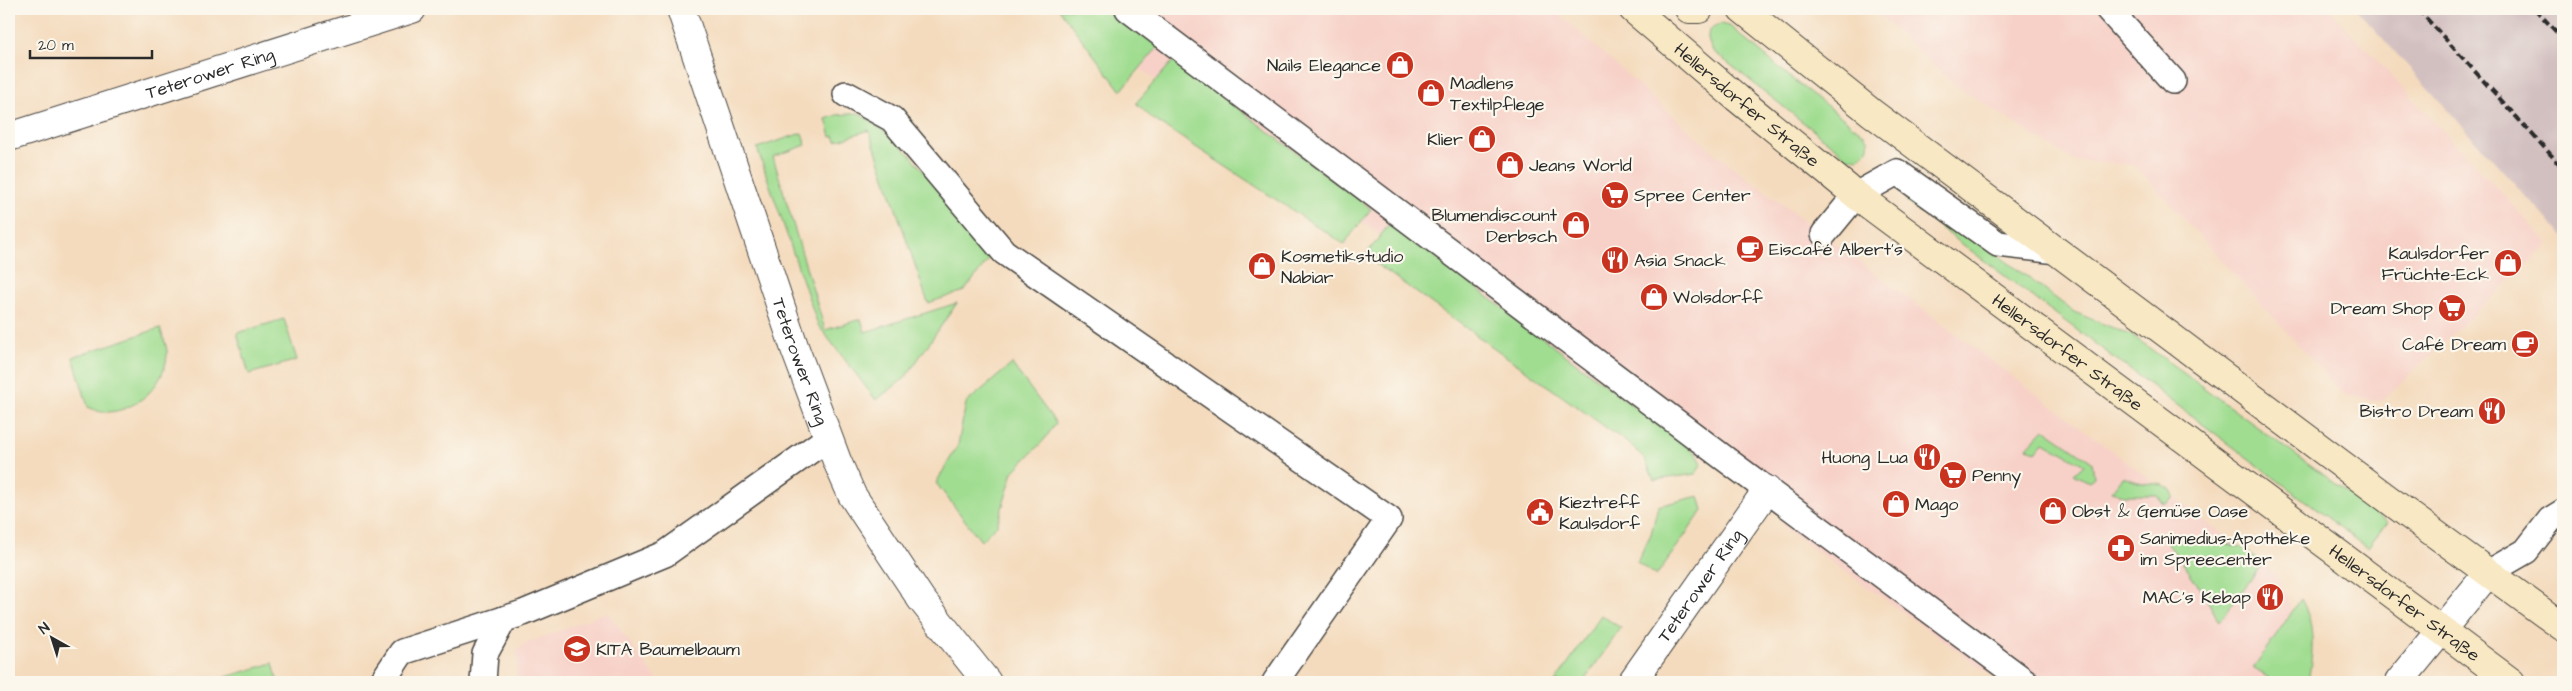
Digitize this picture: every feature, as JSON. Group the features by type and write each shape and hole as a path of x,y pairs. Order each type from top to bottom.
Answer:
{"main road":[{"name":"Hellersdorfer Straße","path":"1633,9 1737,98 1856,195 2511,682"},
{"path":"1688,9 1699,9"},
{"path":"1742,9 1872,113 2563,627"}],"street":[{"name":"Teterower Ring","path":"9,137 412,9"},
{"name":"Teterower Ring","path":"681,9 795,349 828,438 852,495 921,599 987,682"},
{"name":"Teterower Ring","path":"1632,682 1767,490"},
{"path":"2399,682 2488,573"}],"lane":[{"path":"1128,9 1767,490 2026,682"},
{"path":"2108,9 2173,81"},
{"path":"846,94 892,119 1004,252 1389,519 1275,682"},
{"path":"1824,234 1856,195 1897,172 1998,244 2057,251"},
{"path":"382,682 402,652 504,619 665,554 828,438"},
{"path":"2488,573 2526,551 2550,520 2563,512"},
{"path":"484,682 485,654 504,619"}],"shaded area":[{"path":"1078,9 1553,9 1718,156 2275,573 2287,596 2297,629 2301,682 2001,682 1784,528 1784,513 1088,33"},
{"path":"1873,9 2329,9 2549,244 2381,401 2344,395 2135,165 2074,161 1952,83"},
{"path":"2356,9 2563,9 2563,237 2547,219"},
{"name":"KITA Baumelbaum","path":"607,612 659,682 517,682 517,652 523,645"}],"green space":[{"path":"1059,9 1117,9 1158,47 1121,91"},
{"path":"1722,24 1731,27 1796,82 1865,135 1869,141 1867,151 1858,159 1847,157 1713,51 1710,46 1708,33 1713,27"},
{"path":"1174,60 1371,209 1344,244 1153,119 1136,103"},
{"path":"859,113 882,129 911,155 991,257 964,291 928,303 869,130 836,141 834,136 831,137 826,119 837,115"},
{"path":"802,133 806,145 773,157 825,330 861,319 865,332 957,303 905,378 876,400 818,325 757,148"},
{"path":"1909,193 1922,198 2074,312 2133,336 2387,522 2368,548 1910,205 1906,201 1906,196"},
{"path":"1390,223 1696,453 1702,463 1696,474 1654,480 1645,459 1632,446 1365,256"},
{"path":"284,319 297,360 249,374 237,333"},
{"path":"160,328 167,351 166,363 156,385 138,402 127,408 101,412 88,407 73,357"},
{"path":"1012,364 1056,423 1044,440 1013,472 997,525 981,541 936,483 958,445 966,403"},
{"path":"2044,429 2092,462 2094,477 2089,482 2074,474 2084,465 2044,442 2036,452 2027,447"},
{"path":"2123,477 2140,483 2166,486 2174,497 2166,504 2157,495 2124,495 2111,492"},
{"path":"1699,496 1703,510 1656,576 1637,562 1651,534 1658,506"},
{"path":"2176,533 2241,547 2263,563 2219,622 2195,580 2166,542"},
{"path":"2301,599 2309,619 2312,639 2308,682 2275,682 2253,668"},
{"path":"1601,615 1621,628 1583,682 1555,682"},
{"path":"273,663 278,682 209,682"}],"railway":[{"path":"2418,9 2563,168"},
{"path":"2535,9 2563,39"}],"place":[{"name":"Nails Elegance","path":"1400,65"},
{"name":"Madlens Textilpflege","path":"1431,93"},
{"name":"Klier","path":"1482,139"},
{"name":"Jeans World","path":"1510,165"},
{"name":"Spree Center","path":"1615,195"},
{"name":"Blumendiscount Derbsch","path":"1576,225"},
{"name":"Eiscafé Albert's","path":"1750,249"},
{"name":"Asia Snack","path":"1615,260"},
{"name":"Kaulsdorfer Früchte-Eck","path":"2508,263"},
{"name":"Kosmetikstudio Nabiar","path":"1262,266"},
{"name":"Wolsdorff","path":"1654,297"},
{"name":"Dream Shop","path":"2452,308"},
{"name":"Café Dream","path":"2525,344"},
{"name":"Bistro Dream","path":"2492,411"},
{"name":"Huong Lua","path":"1927,457"},
{"name":"Penny","path":"1953,475"},
{"name":"Mago","path":"1896,504"},
{"name":"Obst & Gemüse Oase","path":"2053,511"},
{"name":"Kieztreff Kaulsdorf","path":"1540,512"},
{"name":"Sanimedius-Apotheke im Spreecenter","path":"2121,548"},
{"name":"MAC's Kebap","path":"2270,597"},
{"name":"KITA Baumelbaum","path":"577,649"}]}
